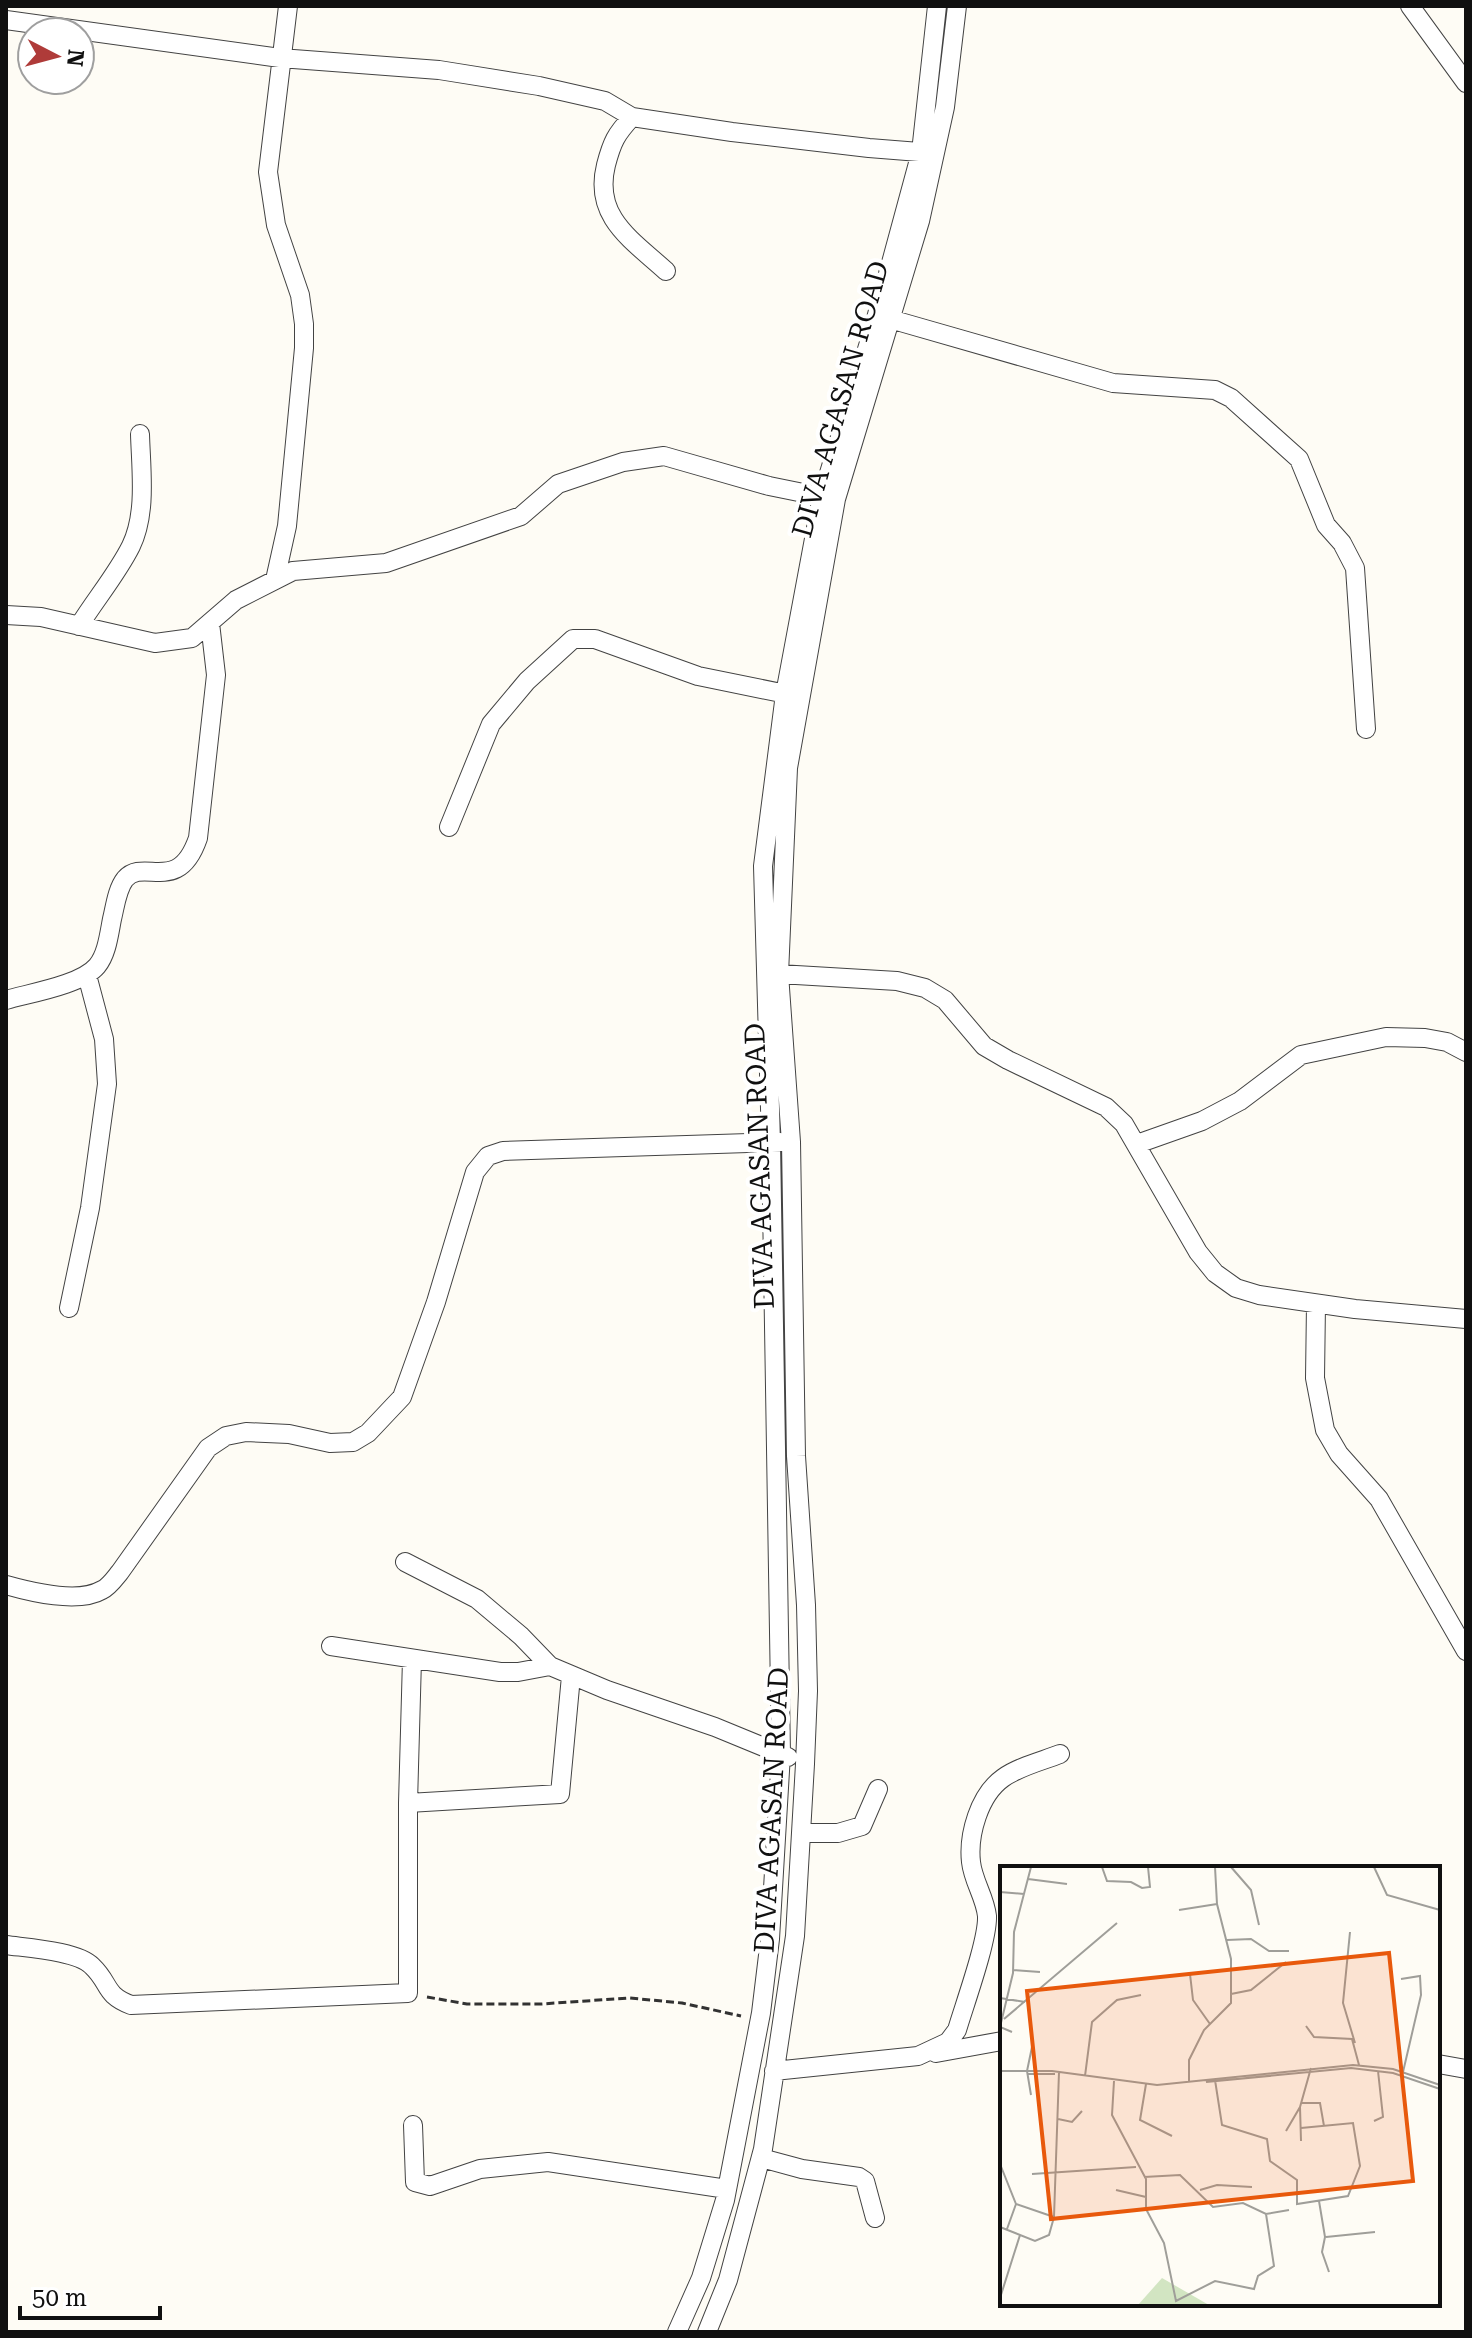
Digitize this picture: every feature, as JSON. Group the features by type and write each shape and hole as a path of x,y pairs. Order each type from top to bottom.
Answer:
{"street":[{"path":"275,580 287,526 304,348 300,295 276,225 268,172 288,6"},
{"path":"6,615 41,617 155,643 192,638 236,600 293,571 386,563 521,516 558,484 623,462 664,456 769,486 829,498 872,333 928,152 937,6"},
{"name":"DIVA AGASAN ROAD","path":"707,2332 728,2280 761,2158 783,2030 797,1896 805,1764 808,1691 796,1456 791,1142 779,974 792,695 829,498 920,221 928,152 945,107 957,6"},
{"path":"1410,6 1466,83"},
{"path":"14,16 280,58 439,70 539,86 605,101 632,117 732,132 928,152"},
{"path":"632,117 614,137 601,183 603,199 611,216 633,243 666,271"},
{"path":"890,319 1113,383 1215,390 1231,398 1299,459 1326,525 1342,543 1355,568 1366,729"},
{"path":"79,626 131,546 140,508 140,434"},
{"path":"6,1000 87,975 99,965 105,951 125,879 139,873 172,871 183,865 193,852 198,838 216,675 210,623"},
{"path":"449,827 491,724 527,681 573,639 595,639 698,676 792,695 763,866 781,1754 772,1893 760,2020 727,2189 701,2278 677,2332"},
{"path":"779,974 897,981 925,988 945,1000 984,1046 1106,1107 1124,1124 1137,1144 1198,1252 1215,1273 1236,1288 1316,1304 1466,1319"},
{"path":"69,1308 90,1208 107,1084 104,1039 87,975"},
{"path":"1137,1144 1202,1121 1240,1101 1301,1055 1386,1037 1447,1042 1466,1052"},
{"path":"6,1585 50,1595 88,1596 104,1590 208,1448 226,1436 246,1432 289,1434 330,1443 353,1442 368,1433 402,1397 436,1302 475,1172 488,1156 503,1151 791,1142"},
{"path":"1316,1304 1315,1378 1325,1430 1339,1454 1379,1499 1466,1651"},
{"path":"405,1562 477,1599 521,1636 550,1666 805,1764"},
{"path":"331,1646 500,1672 550,1666"},
{"path":"6,1945 76,1957 91,1963 109,1993 131,2005 408,1993 412,1659"},
{"path":"408,1803 560,1794 571,1676"},
{"path":"918,2056 948,2042 957,2030 986,1931 984,1903 970,1861 982,1802 1003,1778 1060,1754"},
{"path":"801,1833 838,1833 862,1826 878,1789"},
{"path":"772,1893 797,1896"},
{"path":"774,2071 918,2056 1000,2041"},
{"path":"1440,2064 1466,2069"},
{"path":"413,2125 415,2182 430,2186 480,2169 548,2162 727,2189"},
{"path":"761,2158 802,2169 859,2177 865,2181 875,2218"}],"path":[{"path":"408,1993 467,2004 541,2004 629,1998 682,2003 760,2020"}]}
